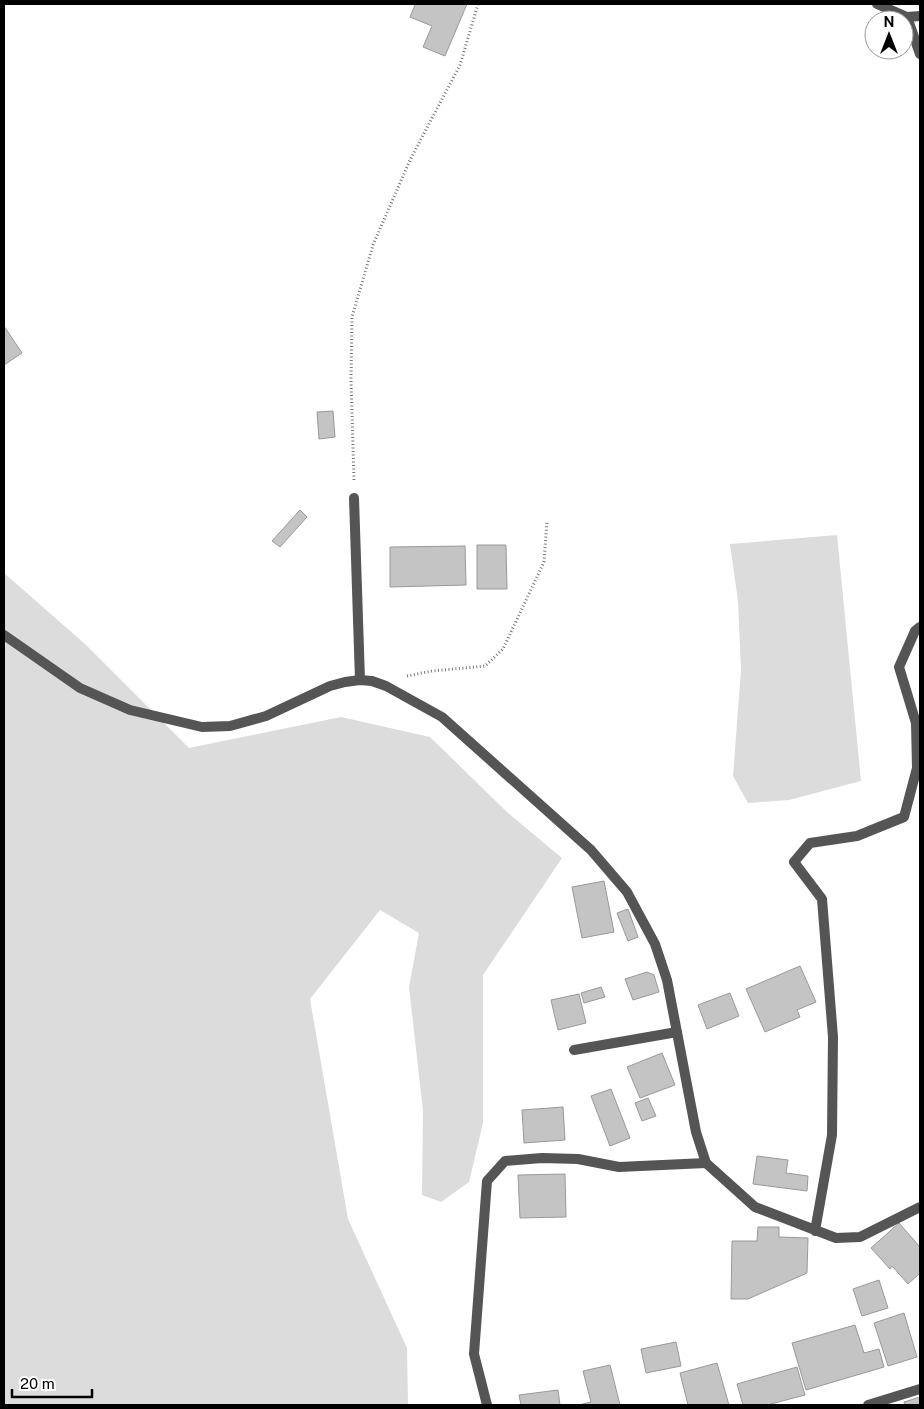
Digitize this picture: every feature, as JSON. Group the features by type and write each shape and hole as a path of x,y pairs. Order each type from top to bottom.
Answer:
{"street":[{"path":"878,4 891,10"},
{"path":"914,37 920,54"},
{"path":"354,498 360,680"},
{"path":"815,1231 832,1135 833,1037 822,899 794,862 810,843 857,836 904,817 917,768 916,723 899,667 915,631 920,627"},
{"path":"4,635 80,688 130,710 202,727 230,726 266,716 330,686 360,680 372,681 386,686 442,717 591,850 627,892 654,944 667,980 696,1132 706,1163 755,1207 836,1238 860,1237 920,1207"},
{"path":"574,1050 677,1032"},
{"path":"487,1405 474,1354 487,1181 504,1161 542,1158 578,1159 619,1168 706,1163"},
{"path":"868,1405 920,1389"}],"path":[{"path":"354,498 351,380 352,318 372,245 410,160 460,65 478,4"},
{"path":"386,686 406,676 432,671 485,666 503,649 544,562 547,522"}],"shaded area":[{"path":"837,535 861,781 789,800 748,803 733,776 741,670 738,601 730,544"},
{"path":"4,573 85,644 189,748 341,717 430,737 508,813 562,858 483,975 483,1123 469,1182 441,1202 422,1195 423,1111 409,987 419,933 380,910 310,999 348,1219 407,1348 408,1405 4,1405"}],"building":[{"path":"412,4 467,4 445,56 423,47 432,26 410,17 415,5"},
{"path":"4,326 22,353 4,365"},
{"path":"333,411 335,437 319,439 317,412"},
{"path":"300,510 307,517 280,547 272,541"},
{"path":"477,545 506,545 507,589 477,589"},
{"path":"465,546 466,585 390,587 390,547"},
{"path":"604,881 614,932 582,938 572,887"},
{"path":"628,909 638,937 628,941 617,913"},
{"path":"800,966 816,1002 797,1010 800,1017 765,1032 746,989"},
{"path":"647,972 654,975 659,992 633,1000 625,979"},
{"path":"601,987 605,997 584,1003 581,993"},
{"path":"730,993 739,1016 707,1029 698,1005"},
{"path":"579,994 586,1023 558,1030 551,1000"},
{"path":"662,1053 675,1085 640,1098 627,1067"},
{"path":"611,1089 630,1138 610,1146 591,1096"},
{"path":"648,1098 656,1116 642,1121 635,1103"},
{"path":"563,1107 565,1140 524,1143 522,1110"},
{"path":"757,1156 788,1160 786,1173 808,1176 807,1191 753,1184"},
{"path":"565,1174 566,1217 520,1218 518,1175"},
{"path":"899,1223 920,1247 920,1273 908,1284 892,1266 890,1269 871,1248"},
{"path":"758,1227 779,1227 779,1237 808,1238 807,1273 748,1299 731,1299 732,1241 757,1241"},
{"path":"879,1280 888,1308 862,1316 853,1289"},
{"path":"904,1313 917,1357 888,1366 874,1323"},
{"path":"855,1325 864,1353 879,1349 884,1367 806,1390 792,1343"},
{"path":"676,1342 681,1366 646,1373 641,1349"},
{"path":"717,1363 729,1405 688,1405 680,1373"},
{"path":"610,1365 620,1405 579,1405 591,1402 583,1371"},
{"path":"797,1367 805,1395 767,1405 743,1405 737,1384"},
{"path":"558,1390 560,1405 521,1405 519,1395"},
{"path":"920,1397 920,1405 905,1405 904,1402"}]}
